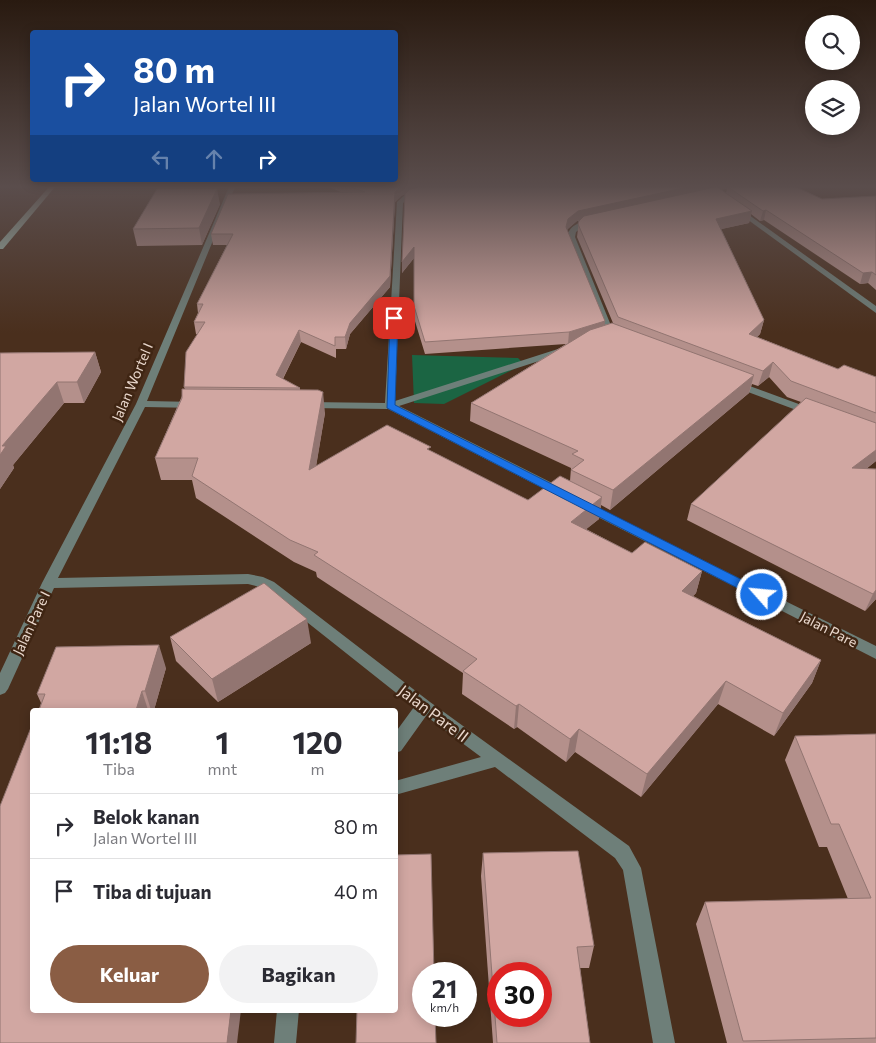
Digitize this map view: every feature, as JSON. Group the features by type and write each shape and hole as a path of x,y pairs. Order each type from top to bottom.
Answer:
{"main road":[{"path":"0,247 10,236"}],"street":[{"name":"Jalan Wortel I","path":"49,583 140,404 211,236"},
{"path":"398,236 390,406 574,347"},
{"path":"571,236 607,336 622,340"},
{"path":"769,236 876,310"},
{"path":"731,381 822,416"},
{"path":"140,404 210,405"},
{"name":"Jalan Pare","path":"300,405 390,406 876,653"},
{"name":"Jalan Pare II","path":"49,583 248,579 258,580 268,585 424,706 622,852 632,868 664,1043"},
{"name":"Jalan Pare I","path":"0,689 49,583"},
{"path":"398,742 424,706"},
{"path":"398,787 496,760"},
{"path":"285,1043 288,1013"}],"green space":[{"path":"412,355 518,358 524,364 444,404 414,403"}],"building":[{"path":"232,236 392,236 390,276 350,323 345,337 335,337 335,346 299,330 276,375 300,388 184,387 186,352 205,322 194,322 203,304 197,304"},
{"path":"403,236 570,236 605,321 569,332 425,342 414,306 414,247 402,262"},
{"path":"583,236 724,236 764,320 749,334 838,369 844,365 876,377 876,413 791,381 773,362 763,371 618,317"},
{"path":"806,236 876,236 876,275 872,272 863,273"},
{"path":"612,323 754,375 613,490 571,470 584,460 572,454 578,451 471,403 590,330"},
{"path":"95,352 77,382 57,382 2,446 6,446 0,455 0,353"},
{"path":"182,389 318,390 323,392 309,470 387,425 431,447 427,449 528,500 560,476 602,497 571,522 632,553 645,542 702,571 682,591 821,660 783,713 726,681 647,774 579,729 570,739 519,704 516,706 463,671 477,659 314,555 318,552 290,540 192,476 198,458 155,458 182,398"},
{"path":"806,398 876,423 876,450 852,468 876,469 876,590 873,594 691,504"},
{"path":"264,583 307,619 212,679 170,637"},
{"path":"159,645 145,691 142,691 137,708 40,708 45,694 37,694 56,647"},
{"path":"30,730 30,1013 231,1013 227,1043 0,1043 0,806"},
{"path":"876,734 876,1038 743,1041 705,902 871,898 839,824 831,824 795,736"},
{"path":"578,851 594,946 577,947 590,1043 497,1043 496,1027 552,1027 552,962 491,962 483,853"},
{"path":"431,854 434,962 412,962 412,1027 435,1027 436,1043 356,1043 357,1013 398,1013 398,855"}],"route":[{"path":"394,318 390,406 762,595"}]}
